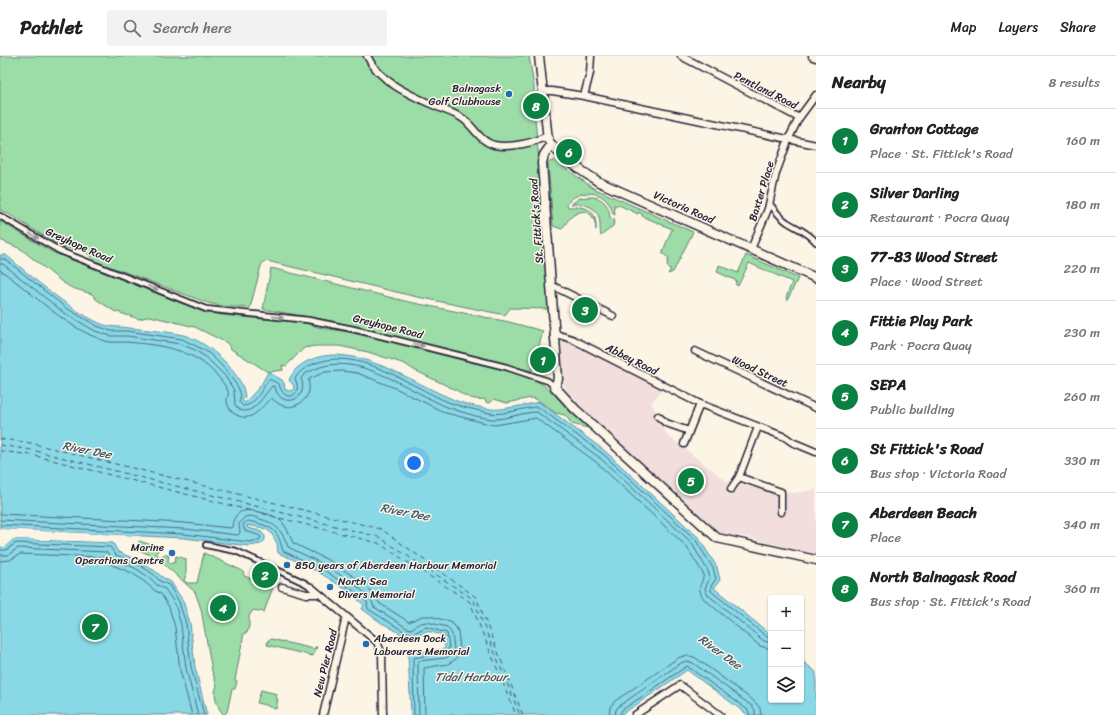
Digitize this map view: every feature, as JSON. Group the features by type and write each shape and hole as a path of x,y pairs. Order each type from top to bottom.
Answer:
{"street":[{"path":"367,56 372,65 381,75 399,88 461,117 481,138 487,142 496,145 510,145 537,141 547,136"},
{"path":"539,56 544,91 547,136 551,145"},
{"path":"584,96 590,72 590,56"},
{"name":"Pentland Road","path":"681,56 799,118"},
{"path":"544,91 584,96 816,144"},
{"name":"Baxter Place","path":"751,249 765,219 770,204 776,173 789,138 799,118 816,95"},
{"name":"Victoria Road","path":"551,145 580,169 599,182 816,278"},
{"name":"St. Fittick's Road","path":"551,145 544,155 542,163 558,379 554,386"},
{"path":"770,204 775,212 787,222 808,234 816,242"},
{"name":"Greyhope Road","path":"0,216 60,251 206,308 308,320 346,328 506,367 548,381 575,409 718,538 816,560"},
{"path":"551,285 613,316"},
{"name":"Abbey Road","path":"554,336 572,339 700,404 785,437 792,442 816,452"},
{"name":"Wood Street","path":"695,351 816,408"},
{"path":"684,444 700,404"},
{"path":"658,416 666,423 689,431"},
{"path":"731,489 739,477 758,427"},
{"path":"739,477 781,492 781,512"},
{"path":"206,545 236,551 305,583 376,642 381,649 382,654 383,715"},
{"path":"282,587 306,594 318,594"},
{"name":"New Pier Road","path":"323,715 346,617"},
{"path":"635,715 680,685 720,715"}],"shaded area":[{"path":"559,340 567,341 664,387 651,403 667,435 729,483 793,493 816,490 816,555 747,537 722,535 706,524 565,393"}],"green space":[{"path":"0,56 529,56 534,87 549,309 510,308 505,315 413,296 267,261 263,262 261,266 250,308 221,306 208,303 95,261 85,251 78,247 74,249 66,248 55,243 0,210"},
{"path":"554,160 593,188 693,232 673,272 668,274 671,269 668,268 667,264 669,258 662,253 672,229 642,216 639,212 638,214 619,205 614,205 615,215 607,202 597,194 585,193 570,200 567,204 568,207 581,207 590,210 595,217 596,230 592,216 584,211 573,215 562,229 553,226 548,163"},
{"path":"580,198 597,198 604,202 608,209 610,218 615,219 613,226 601,236 599,217 594,209 586,205 571,204"},
{"path":"0,221 52,252 204,312 306,323 521,374 546,387 588,428 572,424 565,415 556,413 536,399 531,398 507,403 494,399 490,403 486,402 485,399 471,398 414,370 405,364 368,352 339,346 315,346 304,348 286,366 282,365 283,370 268,372 231,349 227,343 195,327 150,316 139,319 114,311 96,299 92,294 72,288 62,282 21,249 0,240"},
{"path":"746,255 798,278 787,301 786,298 792,282 749,263 738,286 735,284 737,281 717,272 719,265 738,273"},
{"path":"271,268 409,302 509,322 543,331 532,371 331,321 263,309"},
{"path":"139,541 158,547 157,555 160,557 169,555 168,561 171,564 175,562 176,556 186,559 186,575 184,580 187,583 197,583 204,553 243,571 244,576 273,587 264,612 253,610 249,616 249,626 247,633 244,633 235,680 237,681 235,689 232,689 227,712 224,715 215,697 217,686 212,671 201,609 195,592 157,558 139,550"},
{"path":"271,639 314,649 317,647 313,656 267,645 268,640"},
{"path":"261,690 277,694 276,699 278,699 276,709 257,703"}],"water":[{"path":"0,255 6,255 63,301 87,317 103,325 183,335 201,343 225,362 238,377 245,397 242,400 245,403 261,385 268,372 282,380 285,390 291,391 294,387 289,380 297,368 315,358 334,355 354,357 375,363 455,400 470,405 495,409 539,402 605,451 698,537 717,567 720,580 714,588 768,633 768,703 804,703 804,662 816,672 816,715 748,715 687,670 621,715 411,715 408,654 445,649 444,635 426,631 417,637 408,638 383,624 362,609 364,605 345,589 313,569 278,553 277,543 272,534 267,530 247,525 248,528 260,531 265,536 265,540 261,544 249,546 184,538 0,529"},
{"path":"13,539 113,543 118,552 140,561 171,582 183,601 190,623 195,667 207,715 0,715 0,546 10,543"}],"pier":[{"path":"0,529 140,536 140,538 0,531"},
{"path":"13,537 116,542 13,539 5,547 0,546 0,544 4,545"}],"ferry route":[{"path":"0,439 26,442 381,529 476,597 523,715"},
{"path":"0,445 32,450 379,537 473,599 520,715"},
{"path":"0,451 32,455 378,543 470,602 516,715"}],"place":[{"name":"Balnagask Golf Clubhouse","path":"509,94"},
{"name":"North Balnagask Road","path":"536,106"},
{"name":"St Fittick's Road","path":"569,152"},
{"name":"77-83 Wood Street","path":"585,310"},
{"name":"Granton Cottage","path":"543,360"},
{"name":"SEPA","path":"691,481"},
{"name":"Marine Operations Centre","path":"172,553"},
{"name":"850 years of Aberdeen Harbour Memorial","path":"287,565"},
{"name":"Silver Darling","path":"265,575"},
{"name":"North Sea Divers Memorial","path":"330,587"},
{"name":"Fittie Play Park","path":"223,608"},
{"name":"Aberdeen Beach","path":"95,627"},
{"name":"Aberdeen Dock Labourers Memorial","path":"366,644"}],"water label":[{"name":"River Dee","path":"87,450"},
{"name":"River Dee","path":"405,512"},
{"name":"River Dee","path":"720,652"},
{"name":"Tidal Harbour","path":"471,677"}]}
